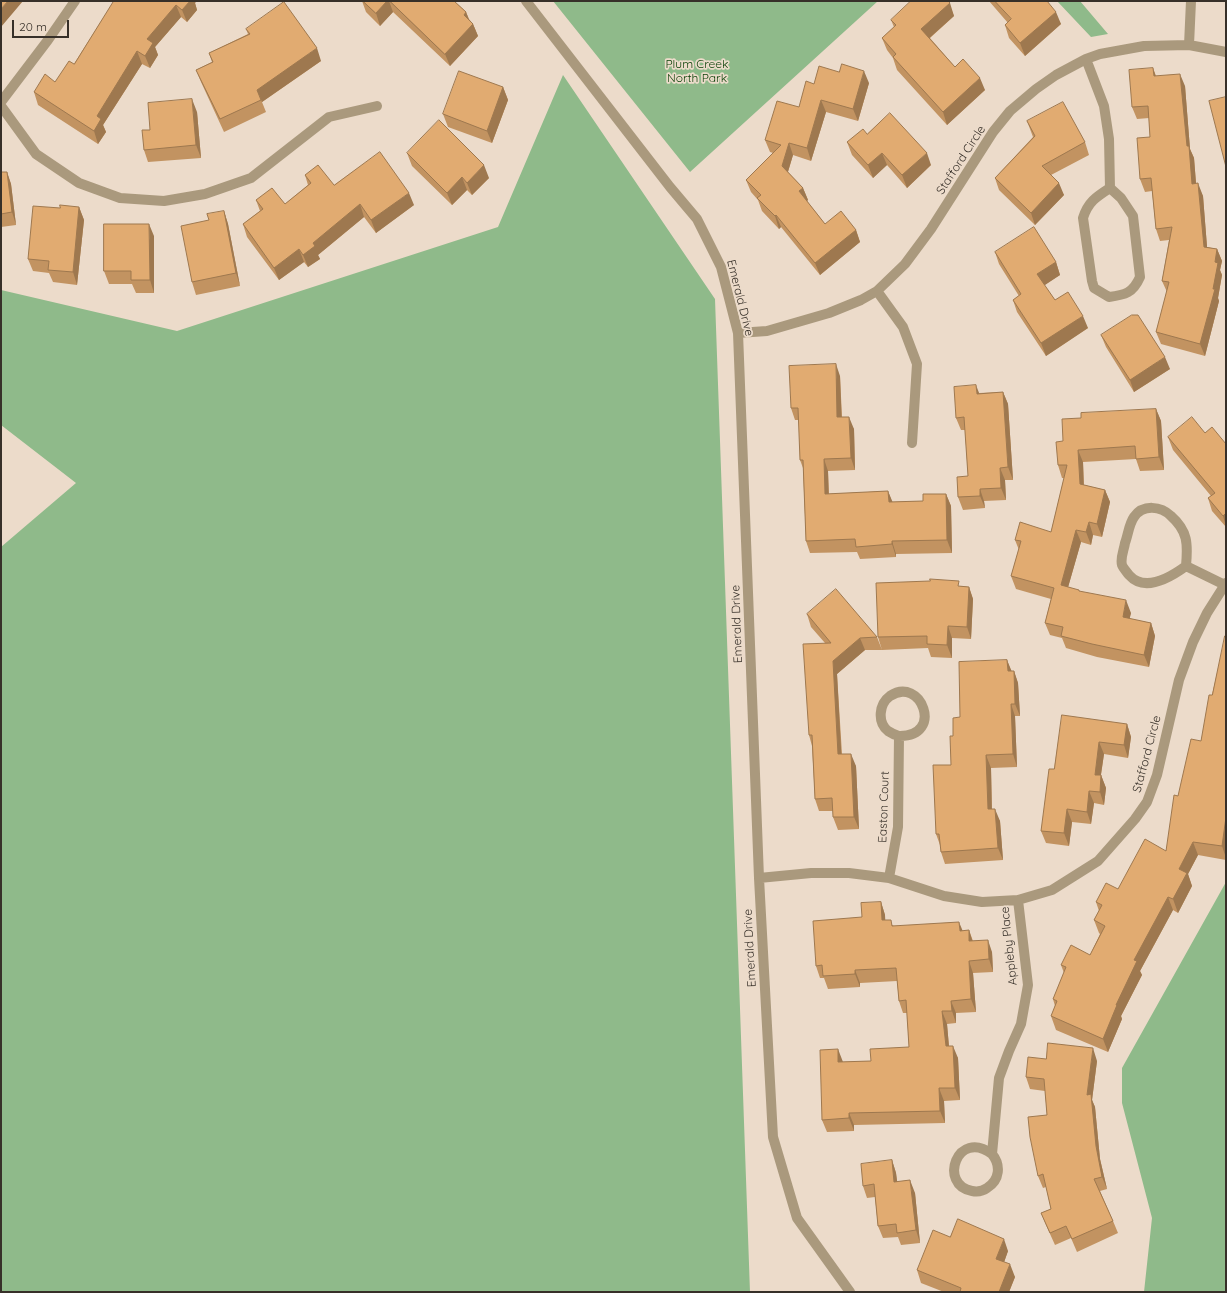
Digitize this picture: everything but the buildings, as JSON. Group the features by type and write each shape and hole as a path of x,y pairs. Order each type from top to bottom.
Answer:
{"street":[{"path":"1,102 48,40 75,1"},
{"name":"Emerald Drive","path":"526,1 670,187 697,218 721,267 738,333 759,878 773,1137 797,1218 850,1292"},
{"path":"1189,45 1191,1"},
{"name":"Stafford Circle","path":"738,333 767,331 829,313 861,300 877,291 905,264 931,229 993,132 1010,111 1036,89 1056,75 1086,59 1100,54 1144,46 1189,45 1226,52"},
{"path":"1086,59 1104,106 1109,139 1110,188 1121,198 1133,216 1140,277 1136,286 1129,292 1121,296 1109,297 1094,288 1082,218 1086,208 1097,197 1110,188"},
{"path":"1,106 36,154 79,183 120,198 164,202 205,194 251,178 329,116 376,106"},
{"path":"877,291 903,327 917,364 912,443"},
{"path":"1146,508 1158,508 1168,513 1179,523 1185,535 1188,548 1186,566 1174,575 1152,583 1134,581 1122,564 1122,555 1134,517 1146,508"},
{"path":"1186,566 1225,584"},
{"name":"Stafford Circle","path":"759,878 811,873 849,874 889,878 944,896 982,902 1018,900 1052,890 1098,861 1135,820 1147,802 1157,775 1179,680 1193,642 1207,613 1225,584"},
{"path":"903,692 910,693 917,697 922,703 925,712 925,720 916,733 907,737 899,736 889,732 884,726 880,714 885,701 891,695 903,692"},
{"name":"Easton Court","path":"889,878 896,847 898,827 899,736"},
{"name":"Appleby Place","path":"992,1154 985,1149 978,1147 962,1151 956,1160 954,1167 955,1178 959,1184 968,1190 976,1192 985,1190 992,1186 998,1174 996,1159 992,1154 999,1078 1021,1024 1028,985 1018,900"}],"green space":[{"name":"Plum Creek North Park","path":"553,1 878,1 690,172"},
{"path":"1057,1 1080,1 1108,34 1091,37"},
{"path":"563,75 715,299 750,1292 1,1292 1,547 76,483 1,425 1,290 177,331 498,227"},
{"path":"1226,882 1226,1292 1144,1292 1152,1218 1122,1103 1122,1068"}]}
